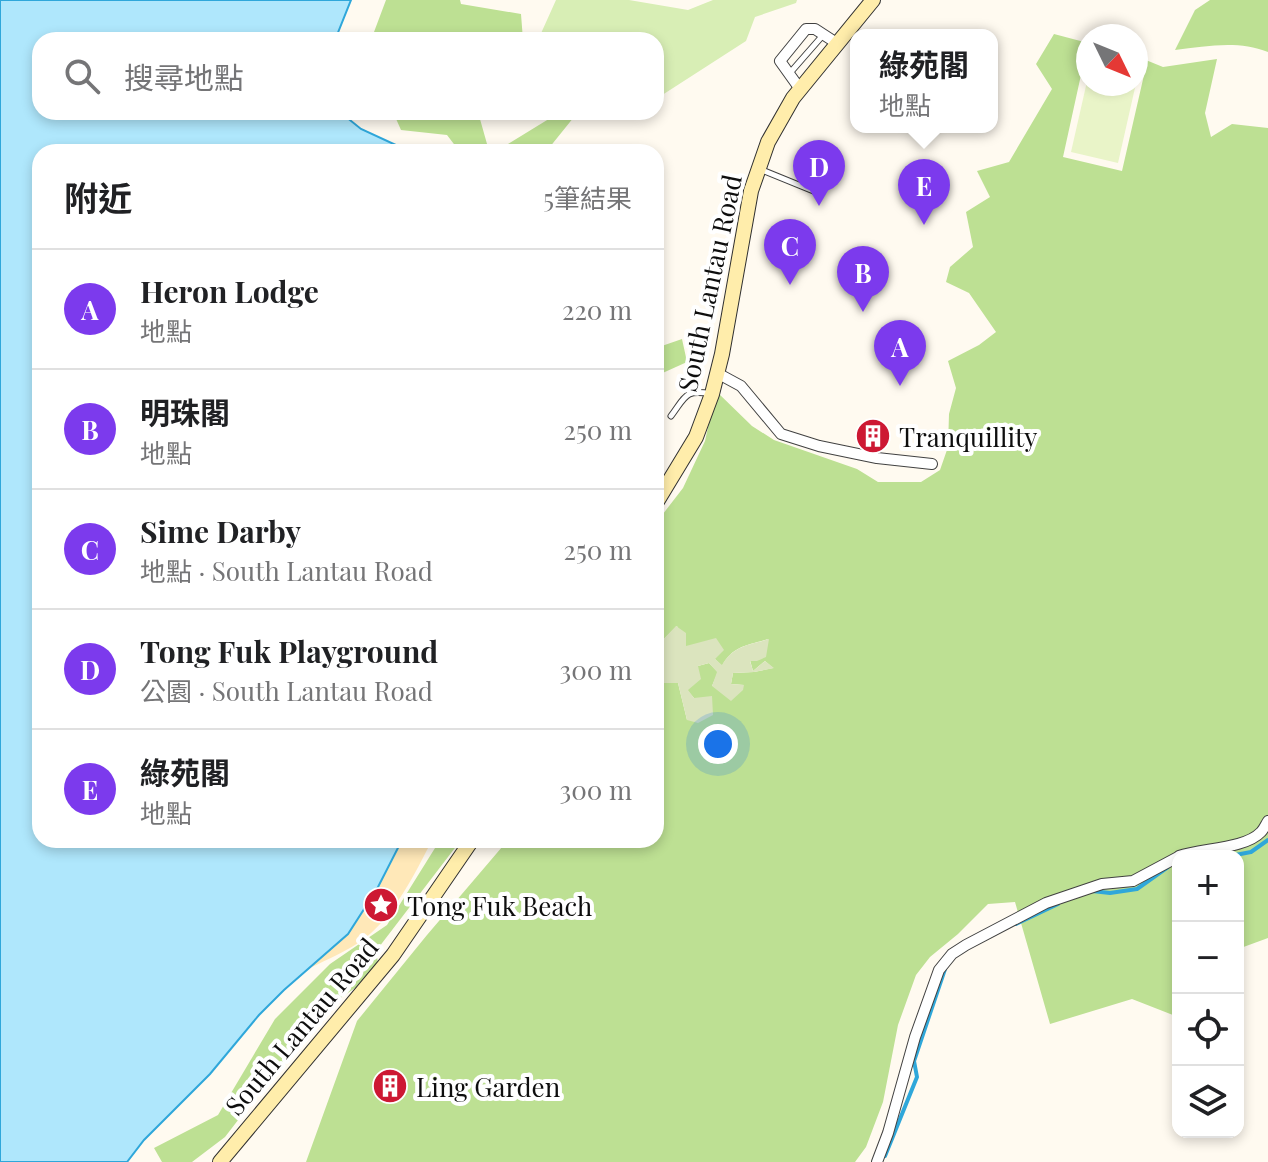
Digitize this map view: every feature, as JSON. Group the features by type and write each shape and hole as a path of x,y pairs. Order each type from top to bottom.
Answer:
{"main road":[{"name":"South Lantau Road","path":"664,490 696,437 712,394 743,226 757,169 777,123 800,89 873,0"},
{"name":"South Lantau Road","path":"220,1162 393,955 467,848"}],"street":[{"path":"800,89 780,61 806,29 815,29 838,44"},
{"path":"717,373 741,386 781,434 877,458 932,464"},
{"path":"1204,850 1241,844 1260,834 1268,821"},
{"path":"877,1162 939,970 952,954 1046,903 1102,884 1133,881 1172,859"}],"lane":[{"path":"789,75 824,34"},
{"path":"757,169 816,192"},
{"path":"671,416 687,395 694,391 712,394"}],"green space":[{"path":"386,0 460,0 461,4 521,14 522,32 374,32"},
{"path":"556,0 629,0 688,10 713,0 797,0 796,3 755,17 746,41 664,94 664,32 542,32"},
{"path":"1210,0 1268,0 1268,52 1234,45 1175,50 1195,10"},
{"path":"1054,34 1076,40 1076,96 1063,157 1122,171 1139,96 1148,96 1148,61 1163,67 1217,59 1205,113 1211,137 1232,124 1268,128 1268,938 1244,947 1244,850 1172,850 1172,1015 1132,999 1050,1024 1015,902 988,904 930,957 916,975 898,1025 883,1102 866,1147 855,1162 306,1162 357,1021 501,848 664,848 664,683 678,683 687,720 694,698 687,690 698,666 709,663 718,672 712,686 744,685 731,684 733,673 754,672 773,668 765,661 753,671 750,660 768,639 736,650 722,666 715,659 685,646 677,626 664,639 664,513 683,488 705,441 716,391 752,426 774,440 857,469 878,482 921,482 940,470 948,447 949,414 956,388 948,361 996,332 969,293 946,282 950,267 973,247 966,212 990,197 977,171 1009,162 1052,89 1036,64"},
{"path":"1084,96 1133,96 1118,163 1071,152"},
{"path":"397,120 480,120 487,144 454,144 447,135 401,130"},
{"path":"547,120 572,120 552,144 508,144"},
{"path":"682,339 687,362 664,372 664,345"},
{"path":"676,626 686,633 686,646 716,638 724,650 715,659 722,665 736,650 769,639 766,657 750,661 753,671 765,661 774,668 754,672 733,673 731,684 744,685 731,701 712,686 717,672 709,663 698,666 701,679 688,690 694,698 712,696 713,715 698,723 687,720 678,683 664,683 664,639"},
{"path":"435,848 455,848 376,951 378,963 303,1036 225,1137 192,1162 162,1162 154,1148 218,1115 275,1019 330,964 387,925"}],"sand":[{"name":"Tong Fuk Beach","path":"398,848 428,848 395,906 376,929 345,951 310,968 348,934 377,889"}],"water":[{"path":"0,0 351,0 338,32 32,32 32,120 350,120 361,129 394,144 32,144 32,848 398,848 377,889 348,934 259,1015 210,1074 144,1140 127,1162 0,1162"}],"waterway":[{"path":"1244,853 1268,840"},
{"path":"1092,891 1110,893 1137,889 1168,867"},
{"path":"1016,924 1058,904"},
{"path":"885,1156 917,1077 914,1061 945,969"}],"place":[{"name":"Tong Fuk Playground","path":"819,206"},
{"name":"綠苑閣","path":"924,225"},
{"name":"Sime Darby","path":"790,285"},
{"name":"明珠閣","path":"863,312"},
{"name":"Heron Lodge","path":"900,386"},
{"name":"Tranquillity","path":"873,436"},
{"name":"Tong Fuk Beach","path":"381,905"},
{"name":"Ling Garden","path":"390,1086"}]}
